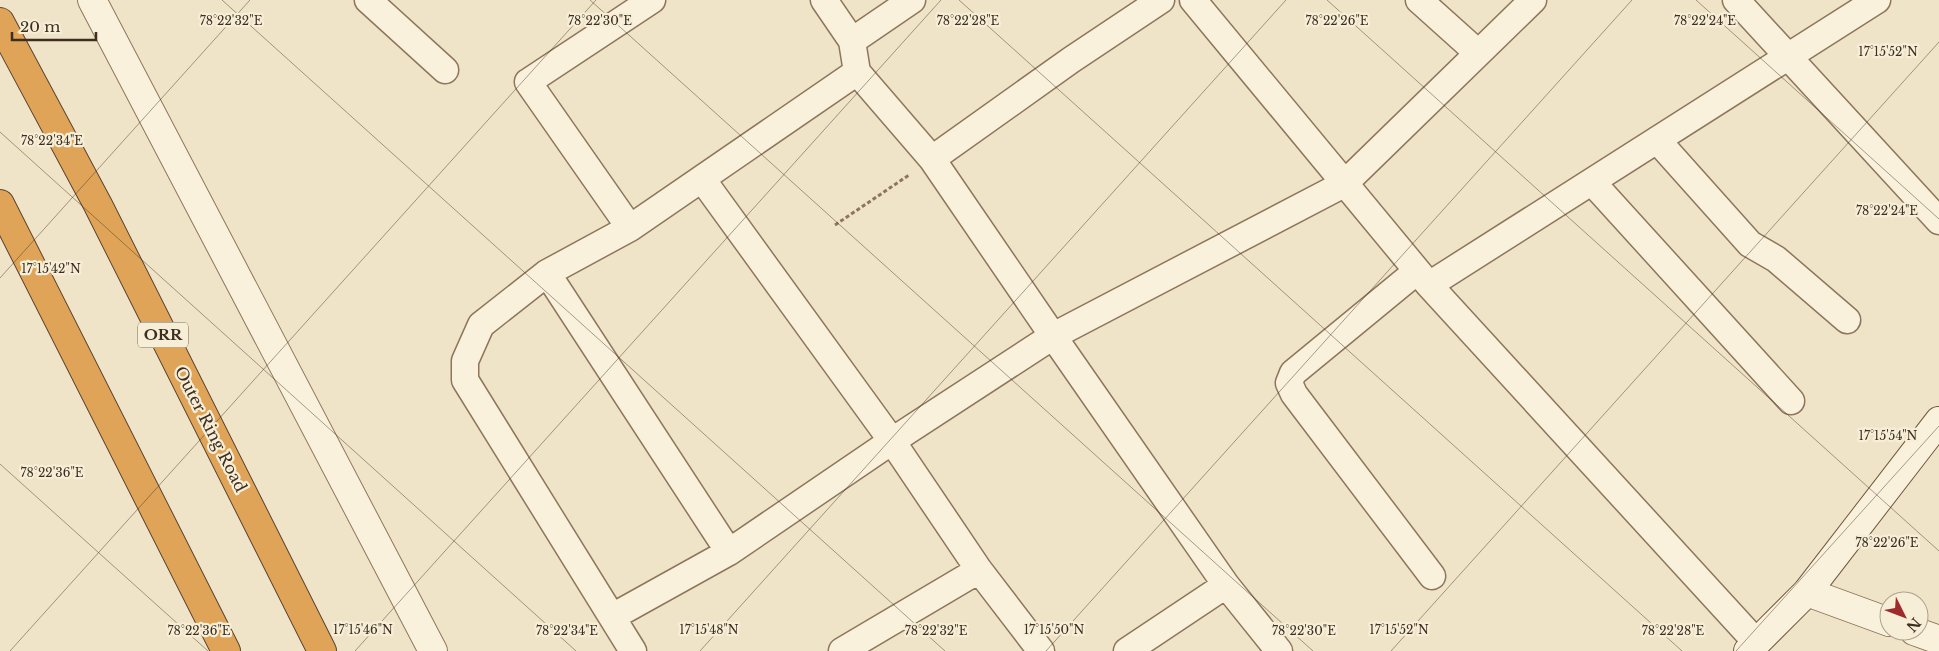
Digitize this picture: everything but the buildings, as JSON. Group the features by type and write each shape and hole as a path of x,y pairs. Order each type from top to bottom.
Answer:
{"highway":[{"name":"Outer Ring Road","path":"0,22 98,205 322,651"},
{"path":"0,204 226,651"}],"street":[{"path":"92,0 433,651"},
{"path":"368,0 445,70"},
{"path":"630,228 528,82 652,0"},
{"path":"824,0 852,41 857,72 932,159 1226,585 1279,651"},
{"path":"852,41 912,0"},
{"path":"932,159 1071,60 1161,0"},
{"path":"1193,0 1423,278 1752,647 1807,592 1939,421"},
{"path":"1420,0 1478,53"},
{"path":"612,618 729,552 892,441 1053,336 1344,184 1533,0"},
{"path":"1736,0 1939,221"},
{"path":"1432,576 1294,394 1289,383 1293,373 1423,278 1592,182 1877,0"},
{"path":"633,651 465,380 465,361 481,324 547,273 630,228 857,72"},
{"path":"1657,140 1750,244 1776,259 1847,320"},
{"path":"702,179 892,441 979,570 1041,651"},
{"path":"1592,182 1791,401"},
{"path":"547,273 729,552"},
{"path":"842,651 979,570"},
{"path":"1127,651 1226,585"},
{"path":"1807,592 1879,618"}],"path":[{"path":"835,225 932,159"}]}
